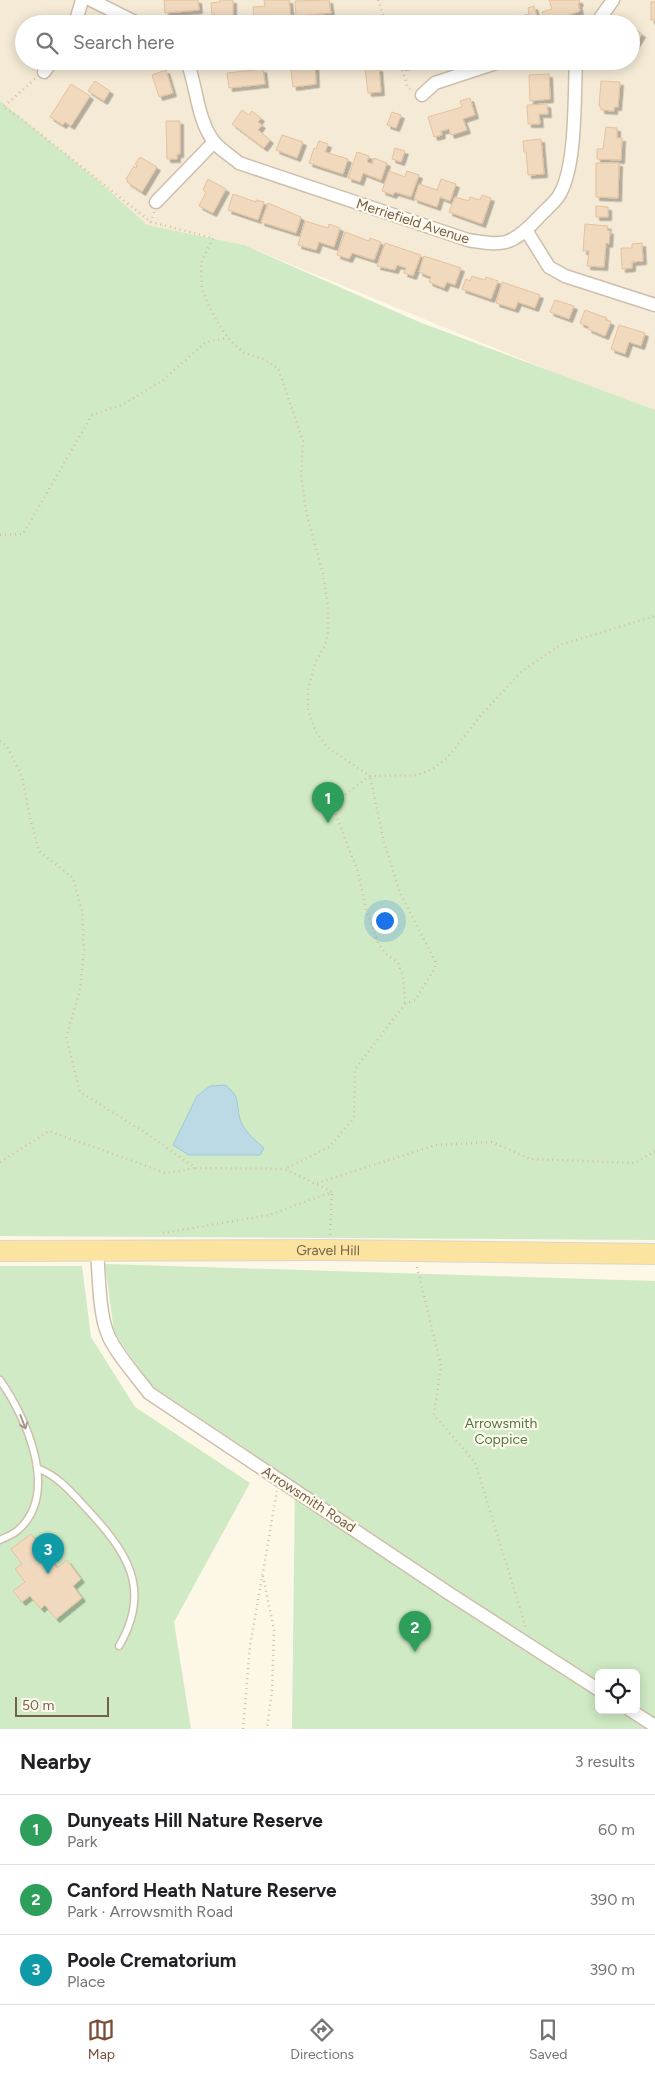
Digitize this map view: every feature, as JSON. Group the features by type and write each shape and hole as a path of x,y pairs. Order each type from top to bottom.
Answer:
{"main road":[{"name":"Gravel Hill","path":"0,1251 329,1250 655,1254"}],"street":[{"path":"78,15 82,0"},
{"path":"91,0 121,15"},
{"path":"602,15 613,0"},
{"name":"Merriefield Avenue","path":"190,70 203,120 214,142 238,163 468,240 495,245 510,242 526,230 558,198 566,180 571,151 576,70"},
{"path":"422,95 435,83 475,70"},
{"path":"156,202 214,142"},
{"path":"526,230 549,267 565,276 655,305"},
{"name":"Arrowsmith Road","path":"97,1251 107,1333 144,1386 156,1398 595,1687"},
{"path":"636,1714 655,1726"}],"lane":[{"path":"0,1380 2,1389 19,1411 39,1469 36,1500 24,1524 16,1532 0,1540"},
{"path":"39,1469 50,1473 76,1497 114,1539 128,1564 136,1598 129,1627 119,1646"}],"path":[{"path":"378,0 383,15"},
{"path":"402,70 408,88 422,95"},
{"path":"44,72 1,108 18,117 151,222 213,238 202,263 202,289 218,323 228,338 244,353 278,368 303,441 301,475 306,511 323,574 328,606 328,632 325,646 315,664 308,690 308,710 316,732 327,747 370,776 416,775 431,770 447,758 482,714 521,672 560,645 655,616"},
{"path":"151,222 156,202"},
{"path":"0,535 23,534 92,415 124,404 163,380 206,342 228,338"},
{"path":"0,741 6,745 22,776 39,851 73,878 82,911 84,950 80,990 66,1037 80,1092 141,1130 196,1168"},
{"path":"284,1169 329,1147 354,1118 355,1069 405,1004 415,1000 435,968 435,961 400,893 383,838 370,776"},
{"path":"370,776 338,800 334,810 358,872 366,908 378,943 385,954 398,963 403,976 405,1004"},
{"path":"0,1162 49,1131 166,1173 196,1168 284,1169 332,1192"},
{"path":"316,1184 436,1145 492,1142 530,1160 626,1163 635,1163 655,1151"},
{"path":"154,1235 269,1215 332,1192"},
{"path":"329,1250 332,1192"},
{"path":"414,1251 441,1366 434,1415 475,1462 531,1646"},
{"path":"243,1729 250,1646 279,1480"},
{"path":"263,1574 274,1630 272,1692 267,1729"}],"shaded area":[{"path":"0,0 655,0 655,410 570,379 244,245 147,225 0,101"}],"green space":[{"path":"0,101 97,180 147,225 244,245 419,322 655,410 655,1240 0,1236"},
{"name":"Arrowsmith Coppice","path":"105,1264 655,1281 655,1729 292,1729 295,1482 149,1384 114,1332"},
{"path":"0,1266 82,1266 91,1337 135,1407 250,1483 174,1622 191,1729 0,1729"}],"water":[{"path":"225,1085 231,1089 236,1098 244,1128 264,1148 260,1155 189,1155 173,1145 197,1096 210,1086"}],"building":[{"path":"164,0 198,0 199,10 165,13"},
{"path":"220,0 233,0 233,15 212,15 211,3 220,2"},
{"path":"264,0 289,0 291,15 254,15 253,7 265,6"},
{"path":"329,0 331,13 296,15 295,1"},
{"path":"549,0 579,0 580,3 578,3 580,11 569,15 543,15 542,12 552,9"},
{"path":"651,2 655,2 655,20 651,20"},
{"path":"534,6 536,15 525,15 529,14 528,8"},
{"path":"166,70 173,93 159,97 152,75"},
{"path":"263,70 265,84 229,88 227,73"},
{"path":"291,70 315,70 316,84 293,87"},
{"path":"365,70 379,70 381,92 368,93"},
{"path":"549,74 550,99 530,101 529,75"},
{"path":"95,81 110,91 104,101 88,91"},
{"path":"601,81 620,82 618,107 614,107 614,111 601,110 601,106 599,106"},
{"path":"71,84 90,96 71,126 65,122 63,125 50,117"},
{"path":"470,98 475,115 463,119 467,130 451,135 449,129 441,131 442,135 434,137 428,117 462,107 460,101"},
{"path":"547,104 548,114 539,114 540,124 528,124 527,105"},
{"path":"242,110 249,115 252,111 261,118 258,122 262,125 258,130 270,140 264,148 232,124"},
{"path":"392,112 401,115 396,128 387,125"},
{"path":"166,121 180,121 180,154 177,154 177,159 167,159"},
{"path":"606,127 617,128 617,138 622,138 621,160 597,159 597,149 603,149"},
{"path":"282,135 303,142 297,158 276,150"},
{"path":"541,139 544,174 528,175 523,141"},
{"path":"319,141 328,144 325,152 348,159 343,174 309,163 314,148 316,149"},
{"path":"395,148 405,151 401,162 392,159"},
{"path":"357,152 369,156 367,162 372,164 374,158 387,163 381,180 363,173 360,182 348,178"},
{"path":"140,157 157,167 142,192 127,182 128,180 126,179 134,166 136,168 137,165 135,164"},
{"path":"596,163 619,163 618,198 596,197"},
{"path":"389,171 405,177 407,171 419,175 411,197 395,192 393,195 382,191"},
{"path":"208,179 226,189 213,213 199,206 206,192 203,190"},
{"path":"441,179 456,184 450,201 440,197 437,207 414,199 419,184 437,190"},
{"path":"233,194 256,202 256,200 264,202 258,220 228,210"},
{"path":"482,195 491,198 482,224 449,212 455,197 469,201 470,197 480,200"},
{"path":"268,203 301,217 296,233 261,222"},
{"path":"596,206 608,207 608,217 596,217"},
{"path":"305,221 328,228 329,224 340,228 334,247 319,242 316,250 298,245"},
{"path":"585,224 608,226 607,230 610,231 609,244 606,243 604,267 587,266 589,251 583,251"},
{"path":"345,232 369,241 370,238 381,242 374,260 352,253 349,259 337,255"},
{"path":"385,243 421,255 413,276 404,273 406,268 397,265 395,270 377,266"},
{"path":"642,243 643,261 632,262 632,268 622,269 621,248 632,248 632,244"},
{"path":"424,256 461,268 455,285 447,282 444,288 429,282 431,277 419,272"},
{"path":"472,276 485,280 486,277 498,281 491,299 462,289 466,279 470,281"},
{"path":"502,282 540,295 535,308 518,302 515,309 496,303"},
{"path":"555,300 574,306 569,319 550,312"},
{"path":"585,310 607,318 606,320 611,322 605,336 588,329 589,327 580,323"},
{"path":"619,325 645,333 641,346 629,342 625,354 611,349"},
{"path":"31,1534 57,1568 67,1560 81,1579 73,1586 82,1598 56,1619 45,1605 41,1609 30,1596 22,1602 13,1591 25,1582 15,1569 22,1564 11,1549"}],"place":[{"name":"Dunyeats Hill Nature Reserve","path":"328,823"},
{"name":"Poole Crematorium","path":"48,1574"},
{"name":"Canford Heath Nature Reserve","path":"415,1652"}]}
